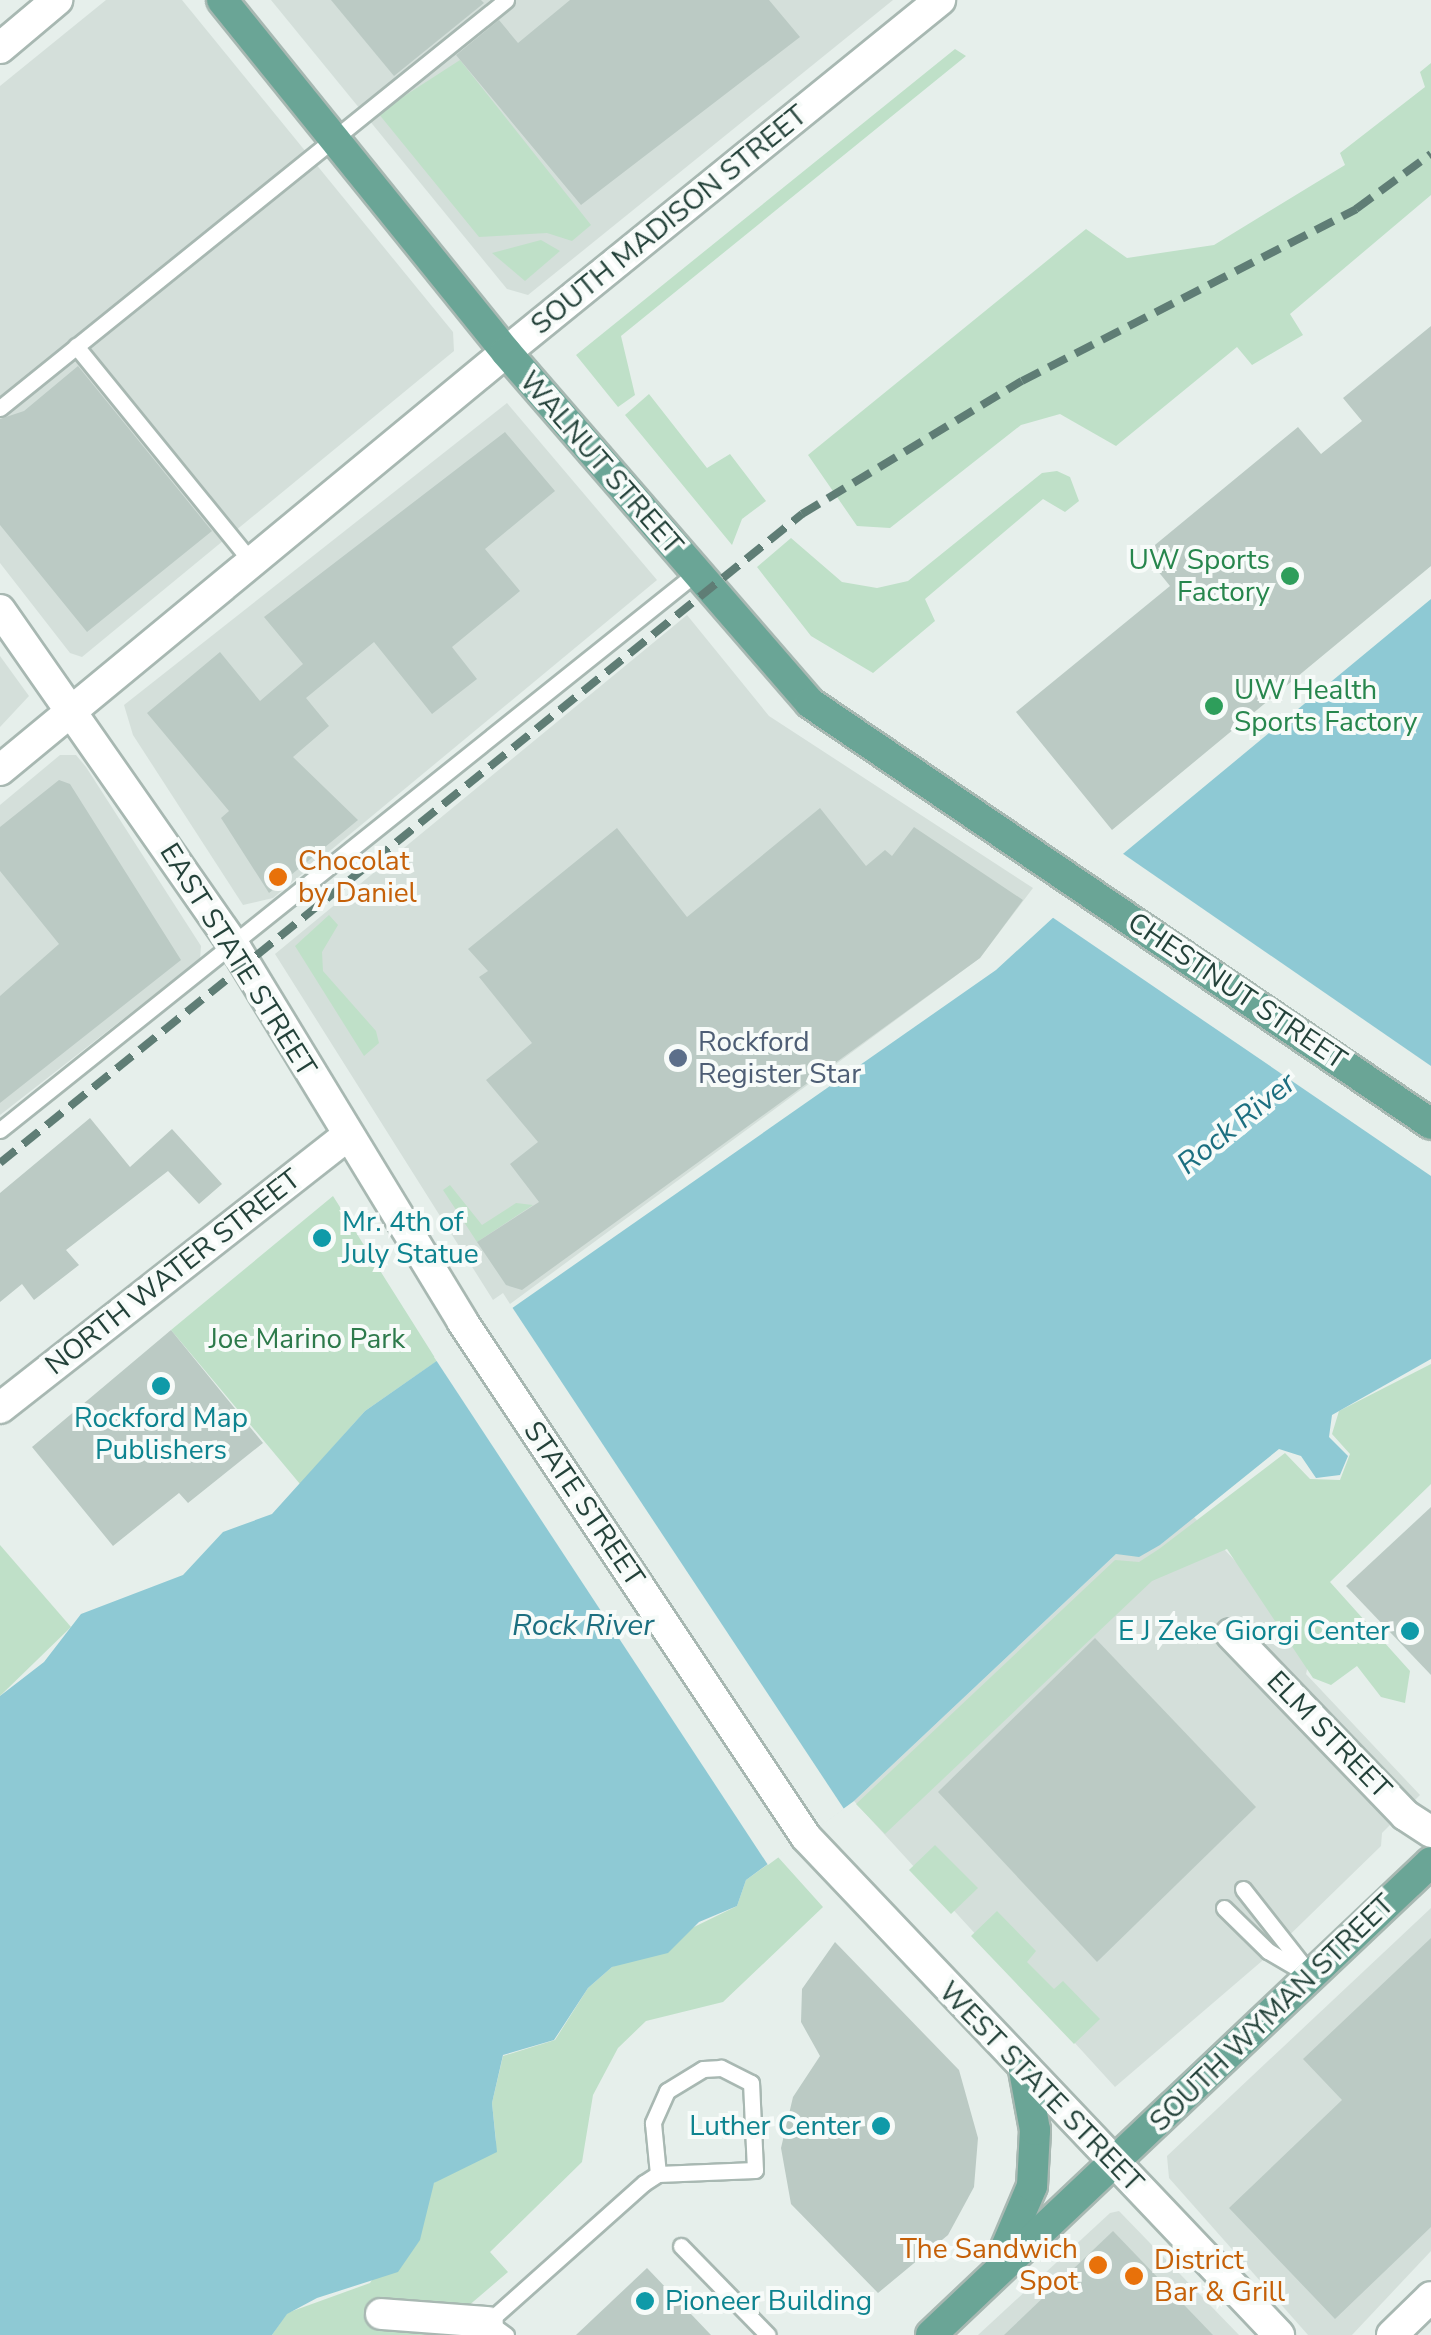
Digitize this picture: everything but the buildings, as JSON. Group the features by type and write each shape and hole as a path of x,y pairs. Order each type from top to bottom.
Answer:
{"main road":[{"name":"WALNUT STREET","path":"222,0 506,352 810,703 1042,859"},
{"name":"CHESTNUT STREET","path":"1042,859 1431,1124"},
{"name":"SOUTH WYMAN STREET","path":"931,2335 1431,1862"},
{"path":"987,2282 1032,2186 1035,2130 1024,2070"}],"street":[{"path":"0,48 57,0"},
{"name":"SOUTH MADISON STREET","path":"0,770 250,560 939,0"},
{"name":"EAST STATE STREET","path":"0,610 76,710 235,947 346,1136 462,1320"},
{"name":"NORTH WATER STREET","path":"0,1408 346,1136"},
{"name":"STATE STREET","path":"462,1320 806,1837"},
{"name":"ELM STREET","path":"1231,1634 1404,1815 1431,1832"},
{"name":"WEST STATE STREET","path":"806,1837 1278,2335"},
{"path":"1392,2335 1431,2298"},
{"path":"381,2314 497,2329"}],"lane":[{"path":"0,408 506,0"},
{"path":"76,346 250,560"},
{"path":"0,1130 235,947 696,573"},
{"path":"1243,1890 1311,1976"},
{"path":"1224,1908 1268,1950 1311,1976"},
{"path":"497,2329 658,2174 755,2170 751,2082 721,2068 702,2069 666,2091 654,2123 658,2174"},
{"path":"681,2246 768,2335"}],"shaded area":[{"path":"106,0 182,0 453,332 454,351 82,657 70,653 0,563 0,86"},
{"path":"271,0 893,0 528,295 507,289"},
{"path":"507,403 657,580 273,898 243,905 133,735 124,705"},
{"path":"687,615 769,716 1033,888 980,958 510,1304 503,1293 493,1300 275,954"},
{"path":"0,656 29,696 0,727"},
{"path":"60,755 76,755 86,767 201,946 200,959 0,1115 0,805"},
{"path":"1193,1516 1313,1644 1306,1674 1420,1795 1382,1833 1381,1846 1269,1955 1115,2087 854,1801 1116,1554 1160,1545"},
{"path":"1431,1908 1431,2251 1352,2335 1308,2335 1169,2178 1167,2156"},
{"path":"1119,2211 1239,2335 978,2335 1110,2213"}],"green space":[{"path":"955,49 966,56 621,336 635,395 618,407 576,355"},
{"path":"460,60 591,225 572,241 547,233 479,237 378,113"},
{"path":"1431,63 1431,195 1290,314 1303,335 1252,365 1237,347 1116,446 1060,414 1021,425 890,528 857,526 808,455 1086,229 1127,258 1214,245 1345,165 1340,153 1425,87 1420,72"},
{"path":"541,240 560,251 525,281 492,253"},
{"path":"649,394 707,468 730,454 766,501 742,519 732,545 625,415"},
{"path":"1057,471 1070,477 1079,501 1065,512 1043,499 925,599 935,621 873,673 811,636 757,567 791,538 842,582 877,588 908,581 1042,473"},
{"path":"329,915 338,925 322,952 323,971 376,1031 379,1043 364,1056 295,946"},
{"path":"450,1185 482,1225 516,1203 533,1205 477,1242 443,1190"},
{"name":"Joe Marino Park","path":"333,1196 437,1361 365,1411 300,1484 171,1330"},
{"path":"1431,1364 1431,1484 1330,1582 1410,1671 1405,1703 1381,1697 1357,1666 1331,1685 1313,1678 1227,1549 1152,1581 885,1834 856,1804 1115,1560 1139,1562 1285,1453 1310,1479 1340,1480 1350,1454 1332,1434 1339,1411"},
{"path":"0,1545 71,1627 0,1696"},
{"path":"935,1845 978,1888 951,1914 909,1870"},
{"path":"778,1857 823,1907 723,2002 646,2021 618,2048 593,2095 582,2162 490,2252 508,2272 453,2319 467,2335 272,2335 287,2313 370,2283 434,2183 496,2141 492,2103 503,2056 555,2040 588,1988 612,1967 737,1906 746,1880"},
{"path":"997,1911 1036,1951 1027,1962 1054,1989 1063,1981 1100,2019 1074,2044 971,1936"}],"water":[{"name":"Rock River","path":"1431,599 1431,1359 1332,1415 1329,1437 1348,1456 1340,1475 1316,1478 1301,1456 1279,1449 1160,1545 1139,1557 1116,1554 854,1801 746,1880 737,1906 699,1922 668,1953 612,1967 588,1988 554,2040 503,2055 492,2103 497,2152 434,2183 420,2240 398,2272 317,2298 287,2314 272,2335 0,2335 0,1696 44,1662 81,1614 183,1575 223,1532 272,1514 365,1411 996,970 1118,858"}],"pier":[{"path":"1119,851 1431,1066 1431,1176 1049,915"},
{"path":"510,1304 844,1809 768,1865 434,1357"}],"railway":[{"path":"0,1163 802,514 1022,381 1356,209 1431,154"}],"place":[{"name":"UW Sports Factory","path":"1290,576"},
{"name":"UW Health Sports Factory","path":"1214,706"},
{"name":"Chocolat by Daniel","path":"278,877"},
{"name":"Rockford Register Star","path":"678,1058"},
{"name":"Mr. 4th of July Statue","path":"322,1238"},
{"name":"Rockford Map Publishers","path":"161,1386"},
{"name":"E J Zeke Giorgi Center","path":"1410,1631"},
{"name":"Luther Center","path":"881,2126"},
{"name":"The Sandwich Spot","path":"1098,2265"},
{"name":"District Bar & Grill","path":"1134,2276"},
{"name":"Pioneer Building","path":"645,2301"}]}
